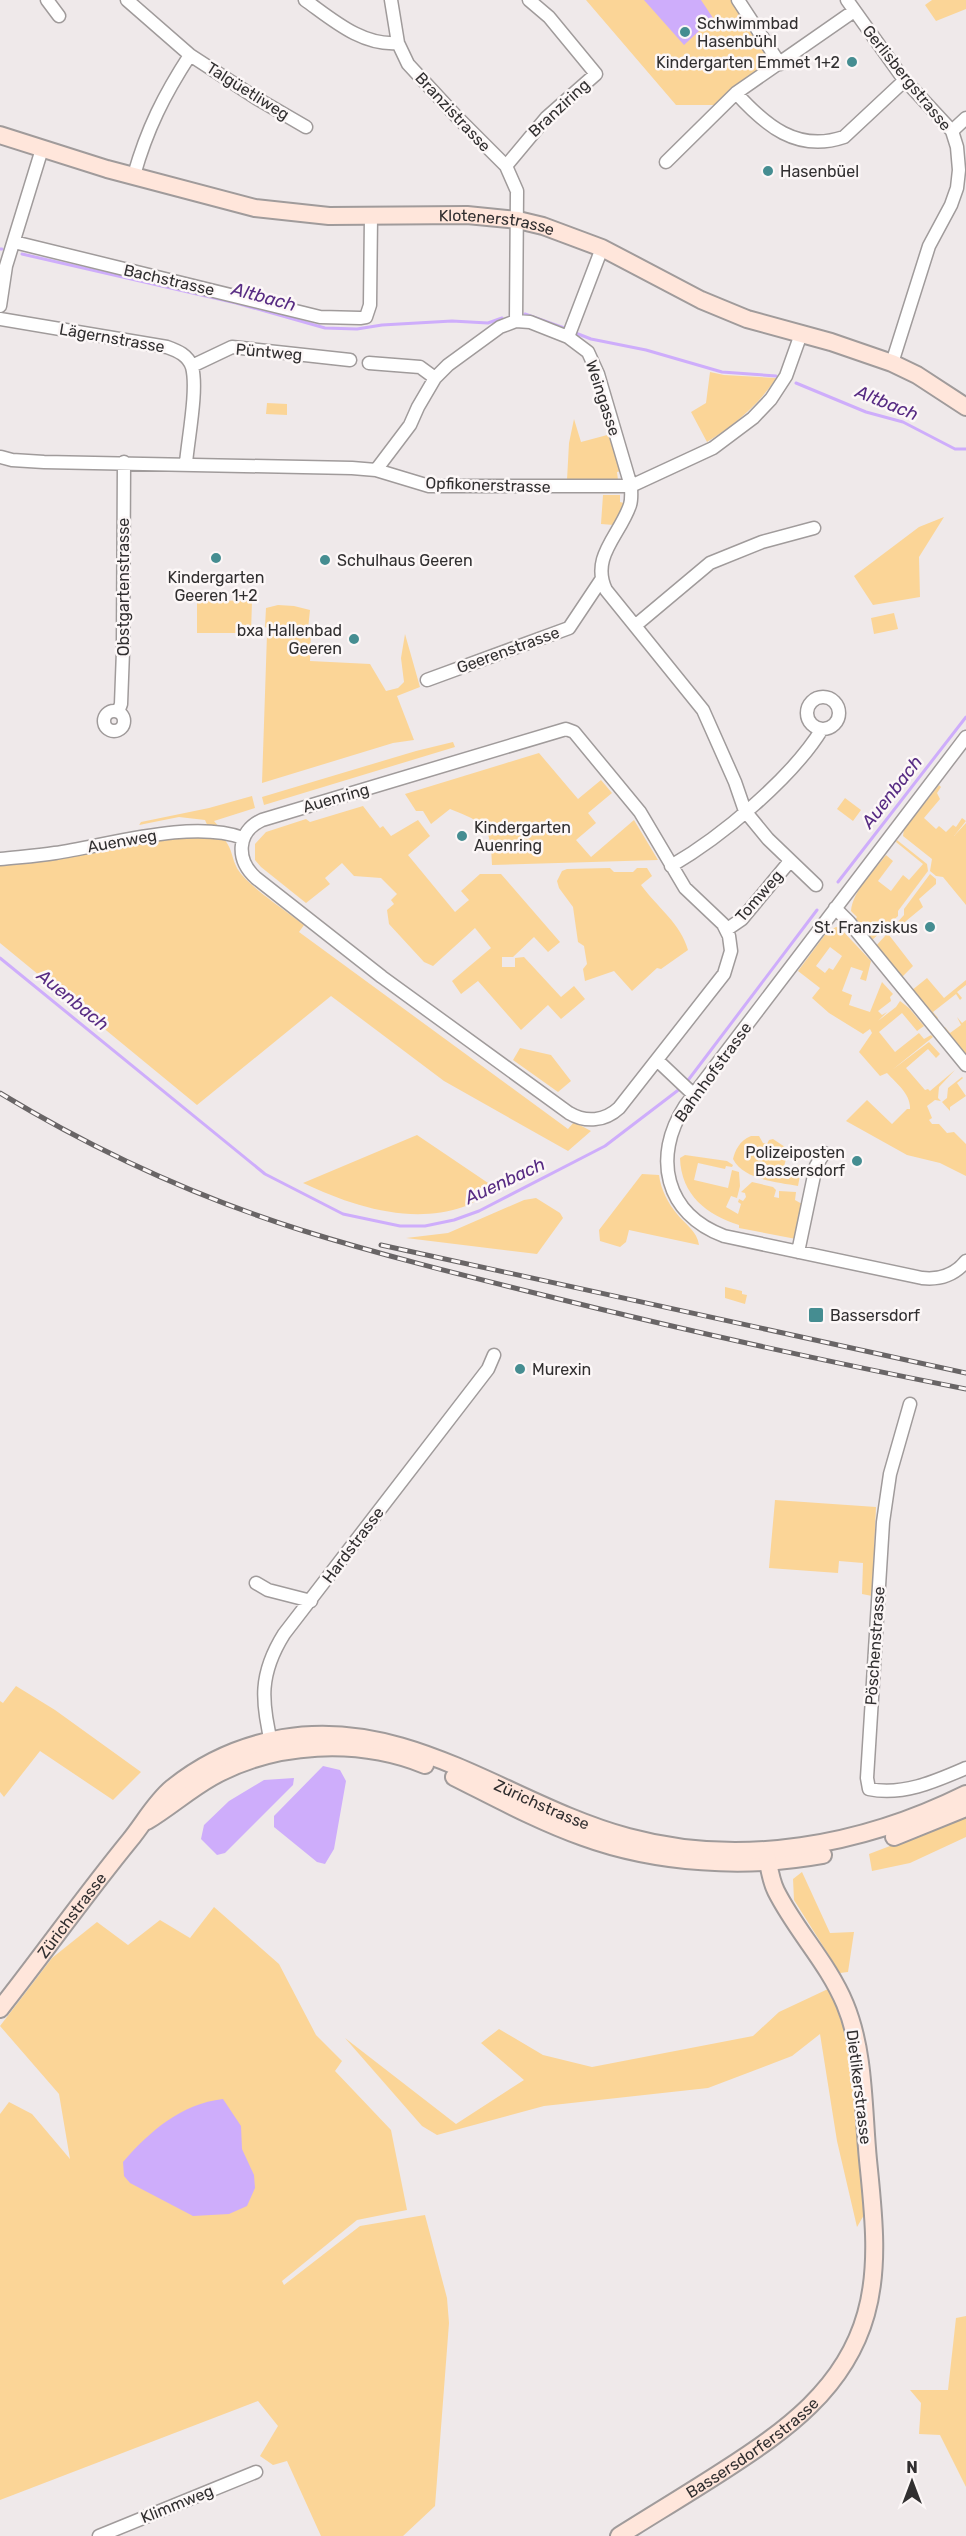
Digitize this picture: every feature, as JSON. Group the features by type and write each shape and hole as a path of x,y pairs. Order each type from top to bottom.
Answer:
{"main road":[{"name":"Klotenerstrasse","path":"0,135 134,176 255,208 300,214 467,215 518,220 568,234 602,248 701,300 747,319 892,363 916,375 966,407"},
{"name":"Zürichstrasse","path":"0,2009 85,1896 144,1823 170,1808 196,1786 272,1747 336,1747 389,1754 447,1774 554,1826 585,1838 645,1853 686,1859 774,1855 846,1845 900,1835 966,1808"},
{"name":"Zürichstrasse","path":"846,1845 917,1817 966,1794"},
{"name":"Dietlikerstrasse","path":"774,1855 775,1890 845,2003 857,2048 873,2227 872,2277 867,2312 860,2333"},
{"name":"Bassersdorferstrasse","path":"619,2536 762,2445 805,2412 835,2379 860,2333"}],"street":[{"path":"47,0 59,16"},
{"name":"Talgüetliweg","path":"127,0 190,55 306,127"},
{"path":"305,0 364,39 382,44 398,42"},
{"name":"Branzistrasse","path":"391,0 398,42 408,64 463,124 506,166 517,191 516,321"},
{"name":"Branziring","path":"506,166 546,118 596,74 549,17 529,0"},
{"path":"738,0 780,64"},
{"name":"Gerlisbergstrasse","path":"847,0 905,80 951,131 957,147 959,170 957,188 951,205 929,246 892,363"},
{"path":"666,162 736,93 854,11"},
{"path":"134,176 147,134 159,106 190,55"},
{"path":"736,93 760,118 779,132 801,139 832,141 844,137 905,80"},
{"path":"951,131 966,118"},
{"path":"0,306 3,265 14,242 42,148"},
{"name":"Bachstrasse","path":"14,242 320,316 360,318 366,316 370,305 371,216"},
{"path":"570,332 602,248"},
{"name":"Lägernstrasse","path":"0,319 167,346 183,352 192,366"},
{"path":"376,470 410,424 435,378 448,365 500,327 516,321"},
{"name":"Weingasse","path":"516,321 530,322 570,332 588,352 598,374 630,486"},
{"name":"Opfikonerstrasse","path":"0,457 44,462 186,463 376,470 429,486 630,486 713,448 753,418 765,406 786,376 801,334"},
{"name":"Püntweg","path":"192,366 232,347 350,360"},
{"path":"369,363 420,368 435,378"},
{"path":"186,463 192,366"},
{"name":"Obstgartenstrasse","path":"118,712 121,704 123,651 124,462"},
{"name":"Geerenstrasse","path":"427,680 569,628 601,580 599,571 604,554 631,503 630,486"},
{"path":"636,625 710,563 762,542 814,528"},
{"path":"601,580 606,590 703,710 731,772 745,811 790,861 816,885"},
{"name":"Auenring","path":"243,838 250,828 262,820 566,729 574,732 628,796 646,821 670,866 686,888 718,918 726,930"},
{"path":"670,866 689,855 745,811 809,751 822,729"},
{"name":"Bahnhofstrasse","path":"966,737 835,908 687,1088 668,1145 668,1171 679,1201 694,1219 715,1232 904,1275 936,1279 949,1276 966,1261"},
{"name":"Auenweg","path":"0,859 53,854 170,833 222,834 243,838"},
{"path":"243,838 242,859 255,878 382,977 574,1115 592,1119 612,1114 657,1060 726,969 731,951 726,930"},
{"name":"Tomweg","path":"726,930 742,919 790,861"},
{"path":"835,908 966,1065"},
{"path":"657,1060 687,1088"},
{"path":"798,1252 816,1166 824,1153"},
{"name":"Hardstrasse","path":"272,1747 265,1715 263,1688 272,1653 284,1634 488,1369 494,1355"},
{"name":"Pöschenstrasse","path":"910,1404 890,1474 883,1522 867,1778 870,1789 886,1793 902,1791 966,1768"},
{"path":"256,1583 268,1590 311,1601"},
{"name":"Klimmweg","path":"99,2536 255,2472"}],"shaded area":[{"name":"Schwimmbad Hasenbühl","path":"586,0 734,0 780,64 722,105 676,105"},
{"path":"644,0 701,0 713,18 684,45"},
{"path":"932,0 966,0 966,9 936,21 925,5"},
{"path":"710,372 776,378 745,414 707,442 691,412 706,403"},
{"path":"267,403 287,404 287,415 266,414"},
{"path":"574,419 581,442 611,434 622,471 617,472 618,480 567,480 569,443"},
{"path":"603,495 620,495 620,502 624,503 614,525 601,524"},
{"path":"944,517 919,557 920,597 873,605 854,576 919,527"},
{"path":"197,600 252,601 251,633 197,633"},
{"path":"278,605 310,610 308,629 311,629 310,661 370,664 386,691 398,688 404,682 401,658 405,634 420,687 397,696 414,740 393,743 262,783 266,608"},
{"path":"894,613 898,629 874,634 871,618"},
{"path":"453,742 455,747 264,805 262,797"},
{"path":"539,753 578,799 601,780 612,793 588,813 596,823 576,840 591,857 634,820 658,860 492,865 488,833 478,822 450,809 431,824 423,811 416,811 405,794"},
{"path":"939,785 941,787 937,793 940,799 924,818 936,829 939,826 946,832 953,825 956,827 962,818 966,821 954,836 966,823 966,905 943,877 936,876 930,871 932,859 903,836 904,829"},
{"path":"252,796 255,808 214,821 220,828 209,829 205,820 179,817 139,825 141,822 209,808"},
{"path":"845,798 861,810 853,821 837,809"},
{"path":"363,806 380,828 383,826 391,836 418,820 430,836 408,855 455,912 469,900 461,891 480,874 501,874 560,942 548,952 534,937 513,957 502,957 502,967 515,967 515,958 524,957 561,997 574,986 585,999 561,1019 548,1005 521,1030 478,981 461,994 452,981 491,948 475,928 433,966 424,962 389,924 387,910 394,904 391,900 397,894 381,878 354,876 342,863 325,878 330,884 306,903 255,860 255,844 266,832 306,819 310,822"},
{"path":"173,836 225,840 240,873 256,889 304,925 299,932 568,1129 574,1122 591,1131 568,1151 444,1081 331,996 197,1105 0,943 0,863"},
{"path":"897,840 927,864 928,871 898,911 898,916 870,942 854,921 857,917 851,911 860,888 886,855 893,861 878,881 891,891 903,875 909,880 923,864 896,842"},
{"path":"610,868 614,872 633,872 637,868 647,868 652,876 641,885 680,932 688,950 661,969 657,968 632,991 614,971 585,981 583,969 587,964 584,946 578,942 573,907 559,888 557,881 562,871 567,869"},
{"path":"930,874 936,879 936,884 919,899 923,907 889,935 913,966 901,978 875,947 904,915 904,909"},
{"path":"836,927 840,928 871,961 866,981 860,979 863,971 851,967 842,991 852,995 849,1005 870,1012 882,982 893,994 890,997 891,1001 878,1011 882,1015 887,1012 878,1021 900,1001 924,1026 917,1031 902,1013 879,1032 895,1052 919,1033 924,1039 931,1035 933,1037 892,1070 929,1042 940,1054 936,1058 928,1049 906,1068 925,1090 930,1091 955,1070 939,1087 938,1098 941,1101 935,1100 927,1106 932,1118 929,1120 932,1124 939,1124 947,1133 954,1132 966,1144 966,1176 940,1163 907,1155 846,1121 867,1100 892,1124 907,1109 910,1109 910,1104 902,1089 887,1073 880,1076 859,1052 872,1033 870,1029 863,1034 829,1013 812,998 820,988 798,971 827,932","holes":["830,947 842,956 833,970 829,968 825,973 816,966"]},
{"path":"927,978 944,998 966,980 966,985 957,992 962,998 960,1000 956,994 933,1012 938,1018 936,1020 911,991"},
{"path":"957,1017 962,1023 966,1020 966,1057 943,1028 945,1027 950,1033 961,1025"},
{"path":"520,1048 551,1055 571,1081 558,1092 513,1060"},
{"path":"962,1077 957,1083 966,1096 950,1107 950,1111 942,1102 947,1098 948,1088"},
{"path":"417,1135 494,1187 467,1206 423,1214 402,1213 361,1205 303,1183"},
{"path":"751,1136 759,1136 763,1143 767,1144 773,1139 797,1155 786,1159 781,1178 789,1179 791,1167 799,1165 801,1170 798,1186 753,1176 738,1166 733,1159 735,1153 741,1143"},
{"path":"685,1155 727,1161 733,1165 732,1167 726,1166 725,1169 698,1163 694,1180 728,1188 732,1170 739,1172 740,1186 737,1198 731,1196 726,1207 738,1214 741,1204 738,1202 739,1199 743,1201 746,1197 745,1193 741,1192 752,1182 773,1187 776,1190 774,1197 779,1198 779,1191 796,1192 795,1200 802,1204 796,1239 739,1228 739,1225 716,1216 698,1202 685,1183 680,1158"},
{"path":"642,1174 659,1175 668,1201 694,1232 699,1245 629,1230 626,1242 620,1247 600,1241 599,1230"},
{"path":"536,1198 560,1213 563,1218 537,1254 406,1238 448,1233 524,1200"},
{"path":"725,1287 742,1291 742,1294 747,1295 745,1304 725,1298"},
{"path":"775,1500 876,1507 872,1596 862,1594 863,1563 839,1561 838,1573 769,1568"},
{"path":"16,1686 55,1710 141,1772 113,1800 40,1751 4,1797 0,1792 0,1701 3,1703"},
{"path":"323,1766 340,1770 346,1781 334,1849 325,1864 317,1862 274,1827 274,1816"},
{"path":"294,1778 293,1785 225,1853 217,1855 201,1839 204,1825 229,1801 264,1780"},
{"path":"966,1813 966,1837 910,1863 872,1871 869,1854 919,1835"},
{"path":"802,1872 830,1933 854,1932 848,1972 840,1973 794,1900 793,1879"},
{"path":"214,1907 279,1964 316,2035 342,2061 335,2071 391,2130 407,2210 357,2220 282,2281 284,2285 360,2226 425,2215 447,2298 449,2323 435,2506 403,2536 321,2536 287,2461 273,2465 260,2456 278,2426 258,2401 0,2500 0,2114 9,2102 32,2114 70,2159 59,2094 0,2026 52,1958 97,1922 128,1945 160,1920 190,1938"},
{"path":"828,1989 847,2041 856,2099 864,2215 857,2227 837,2141 820,2034 792,2056 708,2088 544,2106 437,2135 422,2126 345,2038 456,2124 524,2080 481,2043 499,2029 543,2055 592,2067 753,2036 779,2012"},
{"path":"223,2099 241,2126 242,2149 254,2175 255,2188 247,2206 229,2214 193,2216 130,2183 124,2176 123,2162 155,2130 193,2107"},
{"path":"966,2316 966,2487 940,2435 919,2434 921,2403 910,2390 948,2390 956,2318"}],"waterway":[{"name":"Altbach","path":"22,254 236,303 325,328 357,329 382,325 452,321 488,323 502,318"},
{"name":"Altbach","path":"525,314 567,329"},
{"name":"Altbach","path":"573,332 591,339 646,350 722,372 776,376"},
{"name":"Altbach","path":"796,383 866,412 903,422 955,449 966,449"},
{"name":"Auenbach","path":"838,882 966,717"},
{"name":"Auenbach","path":"686,1083 817,910"},
{"name":"Auenbach","path":"0,958 265,1174 343,1214 400,1226 425,1226 454,1220 479,1211 605,1146 681,1088"}],"railway":[{"path":"0,1093 72,1134 146,1170 223,1203 301,1230 361,1248 596,1308 754,1345 966,1389"},
{"path":"381,1245 966,1373"}],"place":[{"name":"Schwimmbad Hasenbühl","path":"685,32"},
{"name":"Kindergarten Emmet 1+2","path":"852,62"},
{"name":"Hasenbüel","path":"768,171"},
{"name":"Kindergarten Geeren 1+2","path":"216,558"},
{"name":"Schulhaus Geeren","path":"325,560"},
{"name":"bxa Hallenbad Geeren","path":"354,639"},
{"name":"Kindergarten Auenring","path":"462,836"},
{"name":"St. Franziskus","path":"930,927"},
{"name":"Polizeiposten Bassersdorf","path":"857,1161"},
{"name":"Bassersdorf","path":"816,1315"},
{"name":"Murexin","path":"520,1369"}]}
